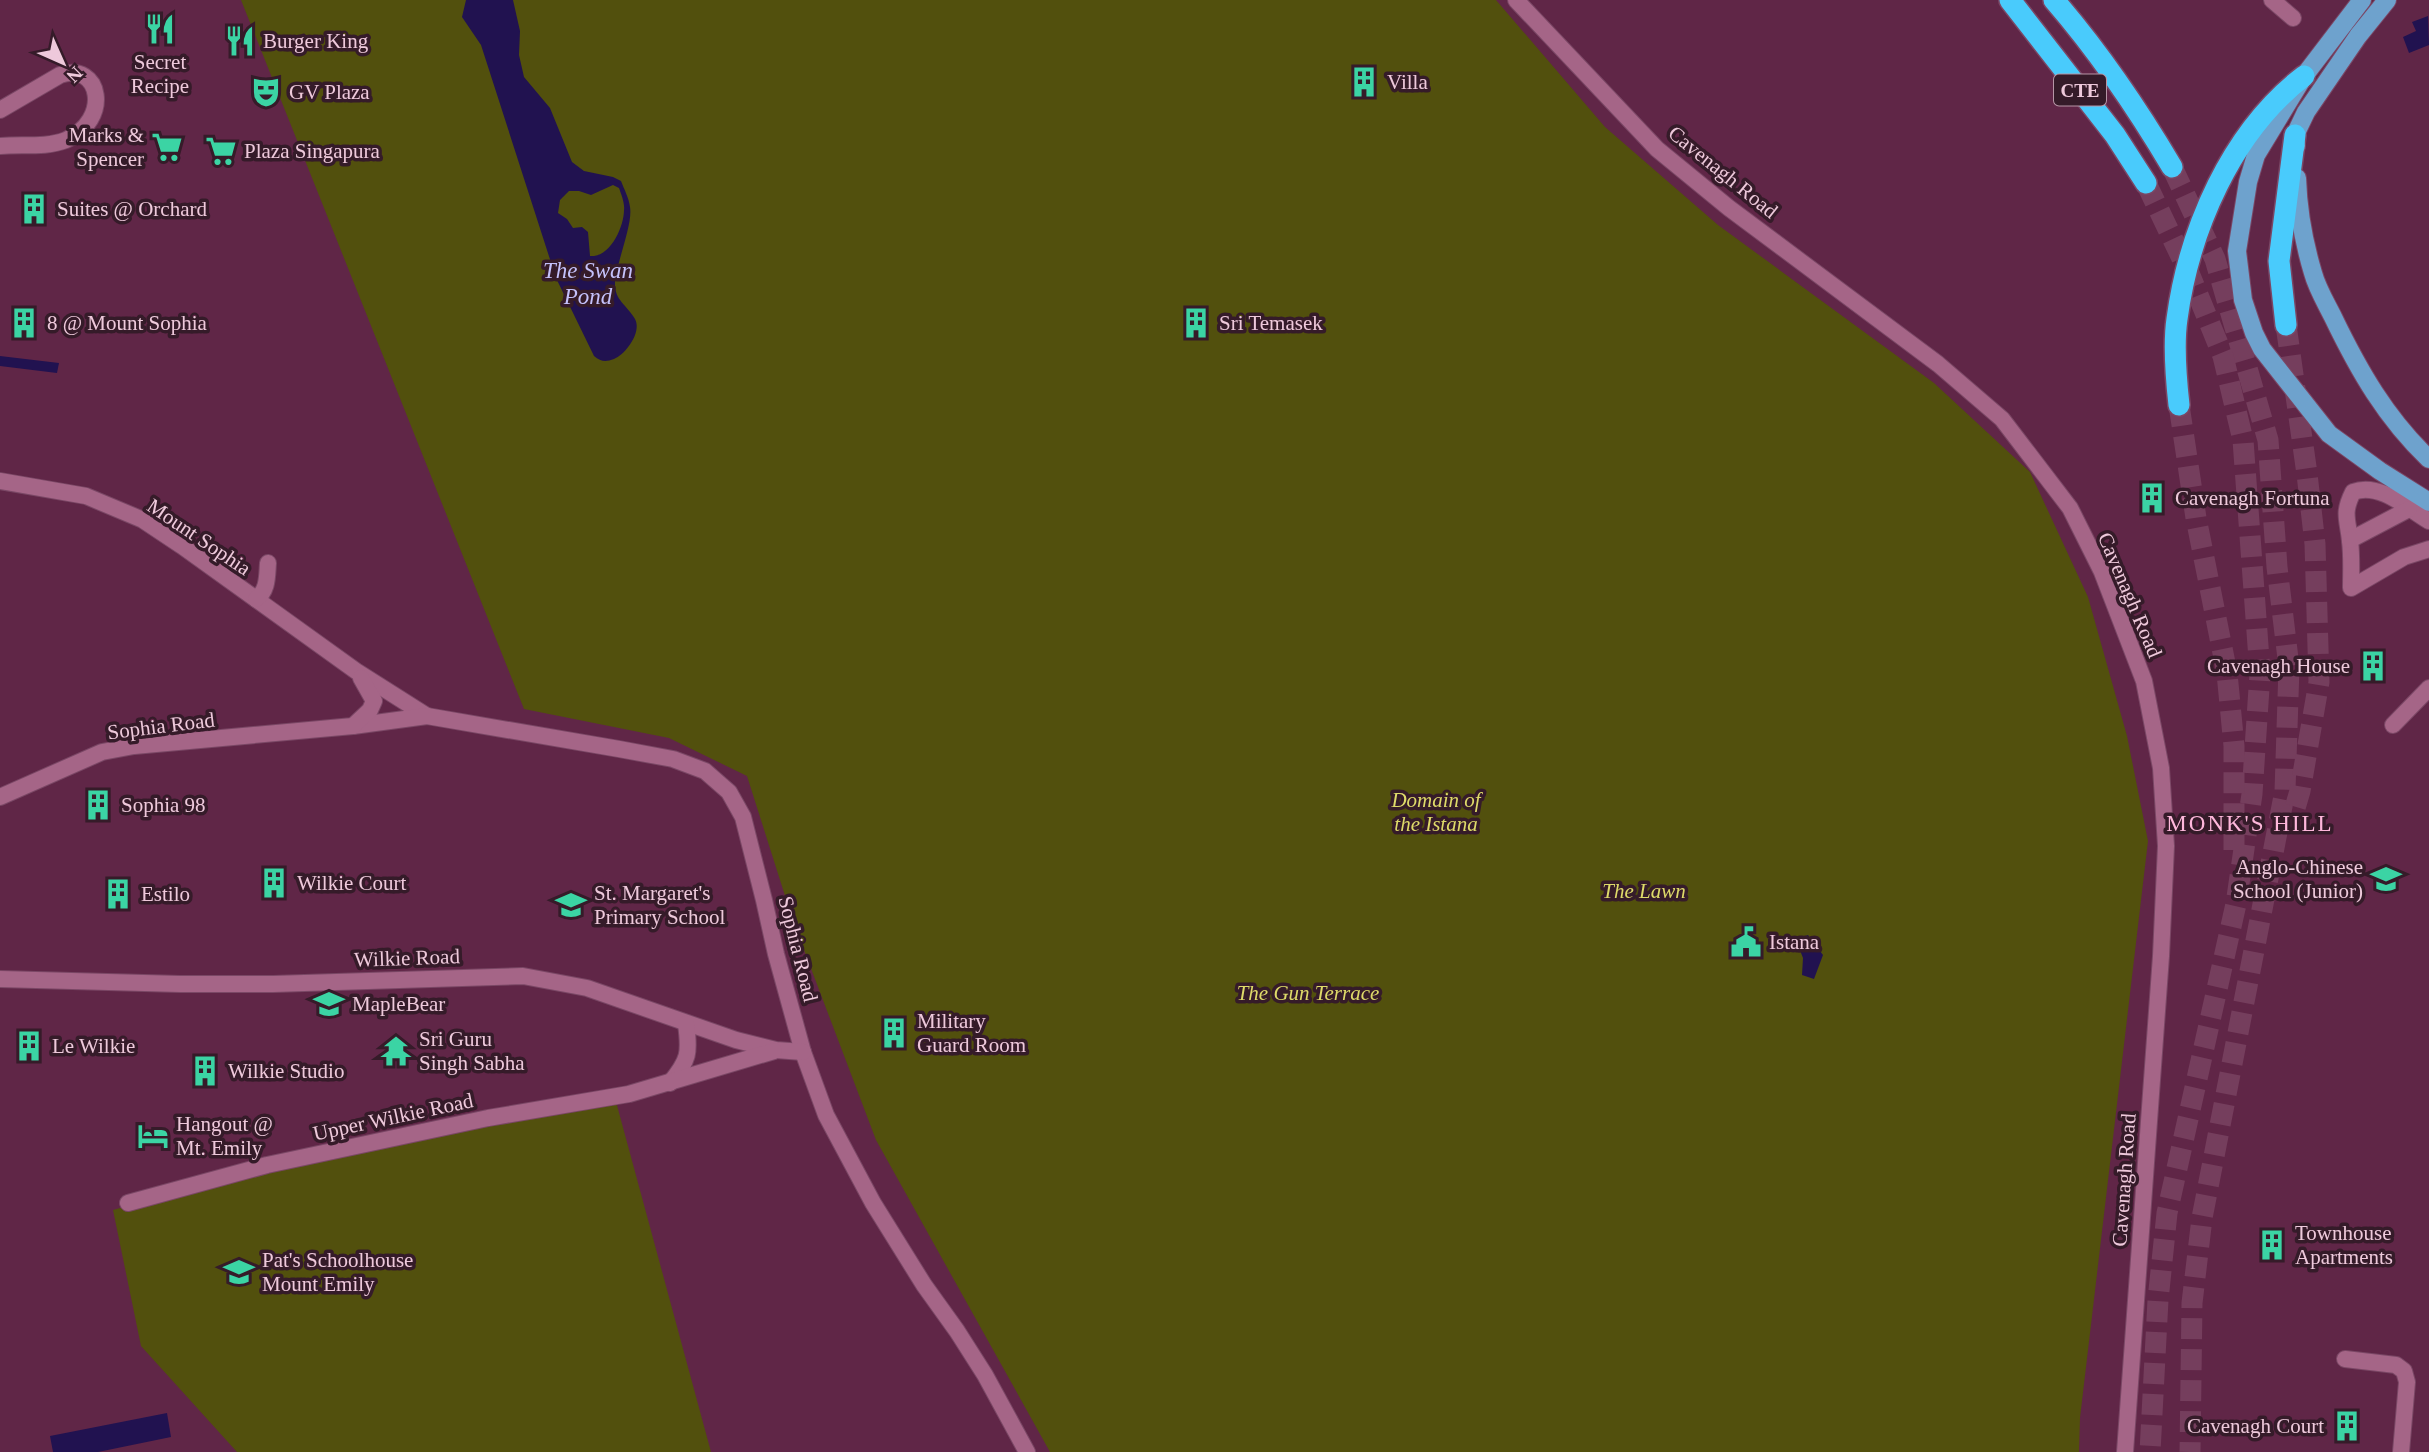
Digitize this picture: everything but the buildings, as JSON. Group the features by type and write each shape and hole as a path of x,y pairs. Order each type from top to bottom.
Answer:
{"highway":[{"name":"CTE","path":"2010,0 2115,135 2146,183"},
{"name":"CTE","path":"2054,0 2087,38 2142,116 2172,167"},
{"path":"2179,405 2176,320 2186,267 2208,206 2238,148 2282,93 2304,76"},
{"path":"2286,324 2279,261 2295,135"}],"main road":[{"path":"2362,0 2304,76 2256,155 2248,182 2237,251 2243,300 2254,333 2267,356 2329,434 2429,502"},
{"path":"2387,0 2358,36 2312,103 2295,135 2297,204 2313,276 2347,347 2394,424 2429,459"}],"street":[{"name":"Cavenagh Road","path":"1517,0 1657,149 1730,208 1938,363 2002,419 2070,508 2102,572 2144,681 2161,768 2166,846 2161,956 2125,1452"},
{"path":"2272,0 2293,18"},
{"path":"0,110 70,72 80,74 90,83 97,97 92,118 72,137 53,144 0,146"},
{"name":"Mount Sophia","path":"0,481 86,496 143,520 356,671 427,716"},
{"path":"2429,522 2388,495 2369,488 2353,492 2345,516 2350,540 2351,588 2404,557 2429,549"},
{"path":"2350,540 2409,509"},
{"path":"256,599 262,595 266,586 268,563"},
{"name":"Mount Sophia","path":"353,726 370,710 374,701 356,671"},
{"path":"2393,725 2429,688"},
{"name":"Sophia Road","path":"0,797 102,752 134,746 336,728 427,716 673,759 705,771 729,792 743,817 776,954 803,1052 822,1106 859,1181 924,1285 985,1375 1027,1452"},
{"name":"Wilkie Road","path":"0,979 273,984 523,976 587,988 686,1024 776,1050 803,1052"},
{"path":"670,1083 687,1060 689,1048 686,1024"},
{"name":"Upper Wilkie Road","path":"128,1203 267,1165 488,1118 629,1094 776,1050"},
{"path":"2345,1359 2396,1365 2404,1371 2407,1382 2401,1452"}],"green space":[{"name":"Domain of the Istana","path":"241,0 1496,0 1605,127 1718,225 1934,383 2030,472 2088,597 2127,736 2148,841 2080,1418 2079,1452 1050,1452 876,1140 793,921 747,776 669,738 524,709"},
{"path":"615,1098 711,1452 237,1452 141,1346 113,1210 245,1173"}],"water":[{"name":"The Swan Pond","path":"466,0 513,0 520,31 519,55 524,77 550,108 572,162 584,171 621,181 629,200 630,214 615,288 637,324 632,342 614,359 604,361 594,356 556,278 481,45 462,17","holes":["613,185 619,188 624,207 619,233 604,252 590,256 588,232 582,227 573,228 567,219 558,213 560,200 569,191 591,195"]},
{"path":"2428,16 2429,45 2409,53 2403,37 2416,31 2412,22"},
{"path":"0,356 59,363 57,373 0,366"},
{"path":"1808,935 1823,955 1814,979 1802,975 1803,958 1796,940"},
{"path":"167,1413 171,1437 98,1452 53,1452 50,1436"}],"tunnel":[{"path":"2172,167 2215,259 2268,440 2277,567 2289,667 2285,791 2202,1218 2192,1303 2190,1452"},
{"path":"2146,183 2189,273 2223,356 2243,440 2260,673 2252,794 2236,904 2167,1213 2158,1300 2150,1452"},
{"path":"2286,325 2315,544 2319,682 2300,791 2292,818"},
{"path":"2179,405 2196,518 2227,673 2234,746 2234,850"}],"place":[{"name":"Secret Recipe","path":"160,29"},
{"name":"Burger King","path":"240,41"},
{"name":"Villa","path":"1364,82"},
{"name":"GV Plaza","path":"266,92"},
{"name":"Marks & Spencer","path":"167,147"},
{"name":"Plaza Singapura","path":"221,151"},
{"name":"Suites @ Orchard","path":"34,209"},
{"name":"8 @ Mount Sophia","path":"24,323"},
{"name":"Sri Temasek","path":"1196,323"},
{"name":"Cavenagh Fortuna","path":"2152,498"},
{"name":"Cavenagh House","path":"2373,666"},
{"name":"Sophia 98","path":"98,805"},
{"name":"Anglo-Chinese School (Junior)","path":"2386,879"},
{"name":"Wilkie Court","path":"274,883"},
{"name":"Estilo","path":"118,894"},
{"name":"St. Margaret's Primary School","path":"571,905"},
{"name":"Istana","path":"1746,942"},
{"name":"MapleBear","path":"329,1004"},
{"name":"Military Guard Room","path":"894,1033"},
{"name":"Le Wilkie","path":"29,1046"},
{"name":"Sri Guru Singh Sabha","path":"396,1051"},
{"name":"Wilkie Studio","path":"205,1071"},
{"name":"Hangout @ Mt. Emily","path":"153,1136"},
{"name":"Townhouse Apartments","path":"2272,1245"},
{"name":"Pat's Schoolhouse Mount Emily","path":"239,1272"},
{"name":"Cavenagh Court","path":"2347,1426"}],"district":[{"name":"MONK'S HILL","path":"2250,823"}],"park label":[{"name":"The Lawn","path":"1644,891"},
{"name":"The Gun Terrace","path":"1308,993"}]}
